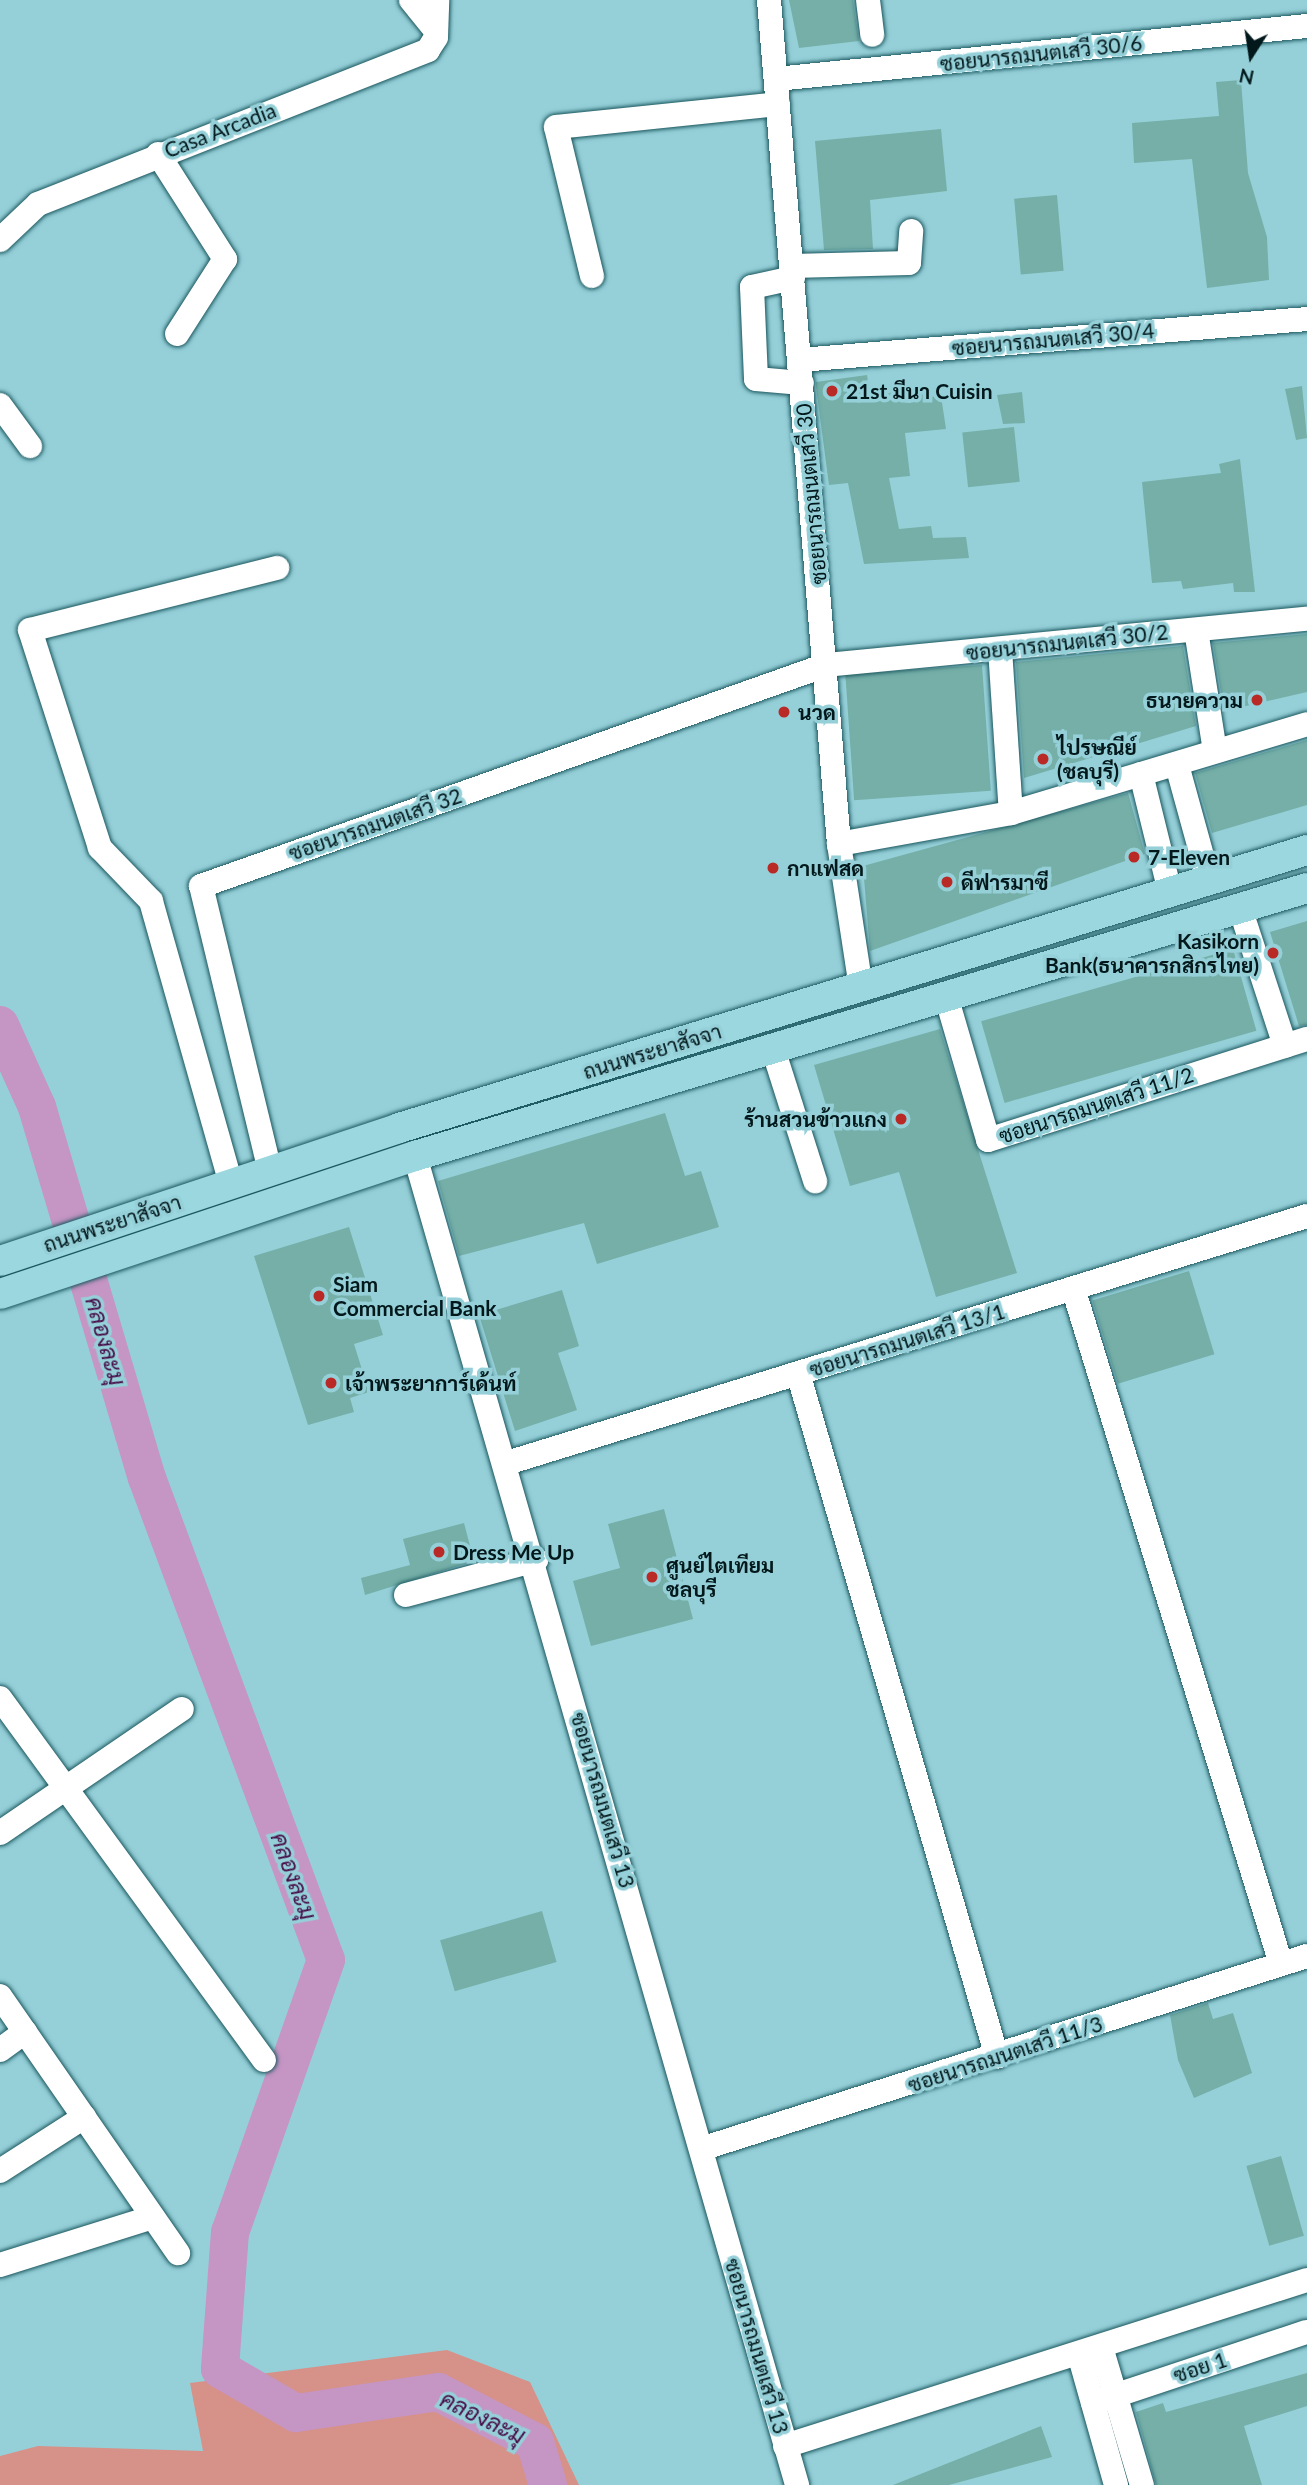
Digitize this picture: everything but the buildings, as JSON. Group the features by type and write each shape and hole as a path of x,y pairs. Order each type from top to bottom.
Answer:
{"main road":[{"name":"ถนนพระยาสัจจา","path":"0,1261 270,1171 1307,850"},
{"name":"ถนนพระยาสัจจา","path":"0,1294 415,1156 1307,888"}],"street":[{"path":"411,0 434,28"},
{"path":"434,28 437,0"},
{"name":"ซอยนารถมนตเสวี 30","path":"769,0 839,844 861,987"},
{"path":"868,0 872,34"},
{"name":"ซอยนารถมนตเสวี 30/6","path":"776,79 1307,26"},
{"name":"Casa Arcadia","path":"0,240 37,204 158,154 428,50 436,37 434,28"},
{"path":"592,276 556,127 778,104"},
{"path":"158,154 225,259 177,334"},
{"path":"792,272 909,263 911,231"},
{"name":"ซอยนารถมนตเสวี 30/4","path":"792,272 752,287 756,379 801,371 1307,319"},
{"path":"0,405 30,446"},
{"path":"231,1184 151,901 100,848 30,630 276,568"},
{"name":"ซอยนารถมนตเสวี 30/2","path":"826,665 1307,619"},
{"path":"1196,630 1215,751"},
{"path":"1000,649 1011,813"},
{"name":"ซอยนารถมนตเสวี 32","path":"270,1171 201,886 826,665"},
{"path":"839,844 1011,813 1307,724"},
{"path":"1177,765 1209,881"},
{"path":"1141,774 1170,892"},
{"path":"1240,908 1296,1042"},
{"name":"ซอยนารถมนตเสวี 11/2","path":"946,996 988,1139 1296,1042"},
{"path":"773,1049 815,1181"},
{"name":"ซอยนารถมนตเสวี 13","path":"415,1156 536,1560 797,2485"},
{"name":"ซอยนารถมนตเสวี 13/1","path":"507,1463 1307,1216"},
{"path":"1073,1289 1281,1964"},
{"path":"798,1373 997,2057"},
{"path":"406,1595 536,1560"},
{"path":"0,1698 264,2060"},
{"path":"0,1833 182,1709"},
{"name":"ซอยนารถมนตเสวี 11/3","path":"701,2149 997,2057 1307,1956"},
{"path":"0,1996 178,2253"},
{"path":"0,2050 25,2032"},
{"path":"0,2171 84,2118"},
{"path":"0,2264 153,2217"},
{"name":"ซอยนารถมนตเสวี 13","path":"785,2446 1307,2280"},
{"name":"ซอย 1","path":"1105,2399 1307,2332"},
{"path":"1090,2350 1105,2399 1142,2485"},
{"path":"1105,2399 1116,2485"}],"shaded area":[{"path":"447,2350 530,2382 579,2485 0,2485 0,2456 38,2446 203,2451 190,2383"}],"waterway":[{"name":"คลองละมุ","path":"0,1025 37,1107 147,1478 326,1960 230,2232 220,2369 296,2413 438,2392 535,2442 548,2485"}],"place":[{"name":"21st มีนา Cuisin","path":"832,391"},
{"name":"ธนายความ","path":"1257,700"},
{"name":"นวด","path":"784,712"},
{"name":"ไปรษณีย์ (ชลบุรี)","path":"1043,759"},
{"name":"7-Eleven","path":"1134,857"},
{"name":"กาแฟสด","path":"773,868"},
{"name":"ดีฟารมาซี","path":"947,882"},
{"name":"Kasikorn Bank(ธนาคารกสิกรไทย)","path":"1273,953"},
{"name":"ร้านสวนข้าวแกง","path":"901,1119"},
{"name":"Siam Commercial Bank","path":"319,1296"},
{"name":"เจ้าพระยาการ์เด้นท์","path":"331,1383"},
{"name":"Dress Me Up","path":"439,1552"},
{"name":"ศูนย์ไตเทียม ชลบุรี","path":"652,1577"}]}
